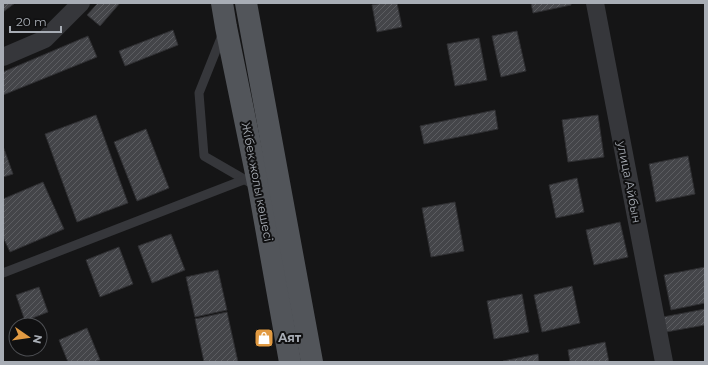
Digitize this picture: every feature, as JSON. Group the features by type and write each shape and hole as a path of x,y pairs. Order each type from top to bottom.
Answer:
{"main road":[{"name":"Жібек жолы көшесі","path":"222,3 252,183 290,362"},
{"name":"Жібек жолы көшесі","path":"249,4 312,362"}],"street":[{"path":"3,57 45,39 81,3"},
{"name":"улица Айбын","path":"595,3 664,362"}],"lane":[{"path":"226,27 200,93 204,156 252,183"},
{"path":"3,273 252,183"}],"building":[{"path":"3,3 15,3 3,12"},
{"path":"98,3 120,3 100,26 87,15"},
{"path":"397,3 402,27 377,32 372,5"},
{"path":"531,3 571,3 571,5 533,13"},
{"path":"173,30 178,45 125,66 119,51"},
{"path":"517,31 526,71 501,77 492,36"},
{"path":"88,36 97,57 3,95 3,72"},
{"path":"479,38 487,80 455,86 447,44"},
{"path":"495,110 498,129 424,144 420,126"},
{"path":"96,115 128,203 77,222 45,134"},
{"path":"598,115 604,157 568,162 562,120"},
{"path":"146,129 169,188 137,201 114,142"},
{"path":"3,146 13,174 3,177"},
{"path":"688,156 695,194 656,202 649,164"},
{"path":"577,178 584,212 556,218 549,185"},
{"path":"43,182 64,229 10,252 3,237 3,199"},
{"path":"455,202 464,251 431,257 422,208"},
{"path":"620,222 628,257 594,265 586,230"},
{"path":"171,234 185,270 152,283 138,246"},
{"path":"119,247 133,284 100,297 86,260"},
{"path":"705,267 705,303 671,310 664,275"},
{"path":"218,270 227,310 195,317 186,277"},
{"path":"572,286 580,323 542,332 534,295"},
{"path":"39,287 48,312 35,317 24,317 16,295"},
{"path":"522,294 529,332 494,339 487,301"},
{"path":"705,309 705,325 666,332 663,317"},
{"path":"227,312 238,362 204,362 195,319"},
{"path":"87,328 100,360 95,362 68,362 59,340"},
{"path":"605,342 609,362 570,362 568,350"},
{"path":"538,354 539,362 503,362 503,361"}],"place":[{"name":"Аят","path":"264,338"}]}
